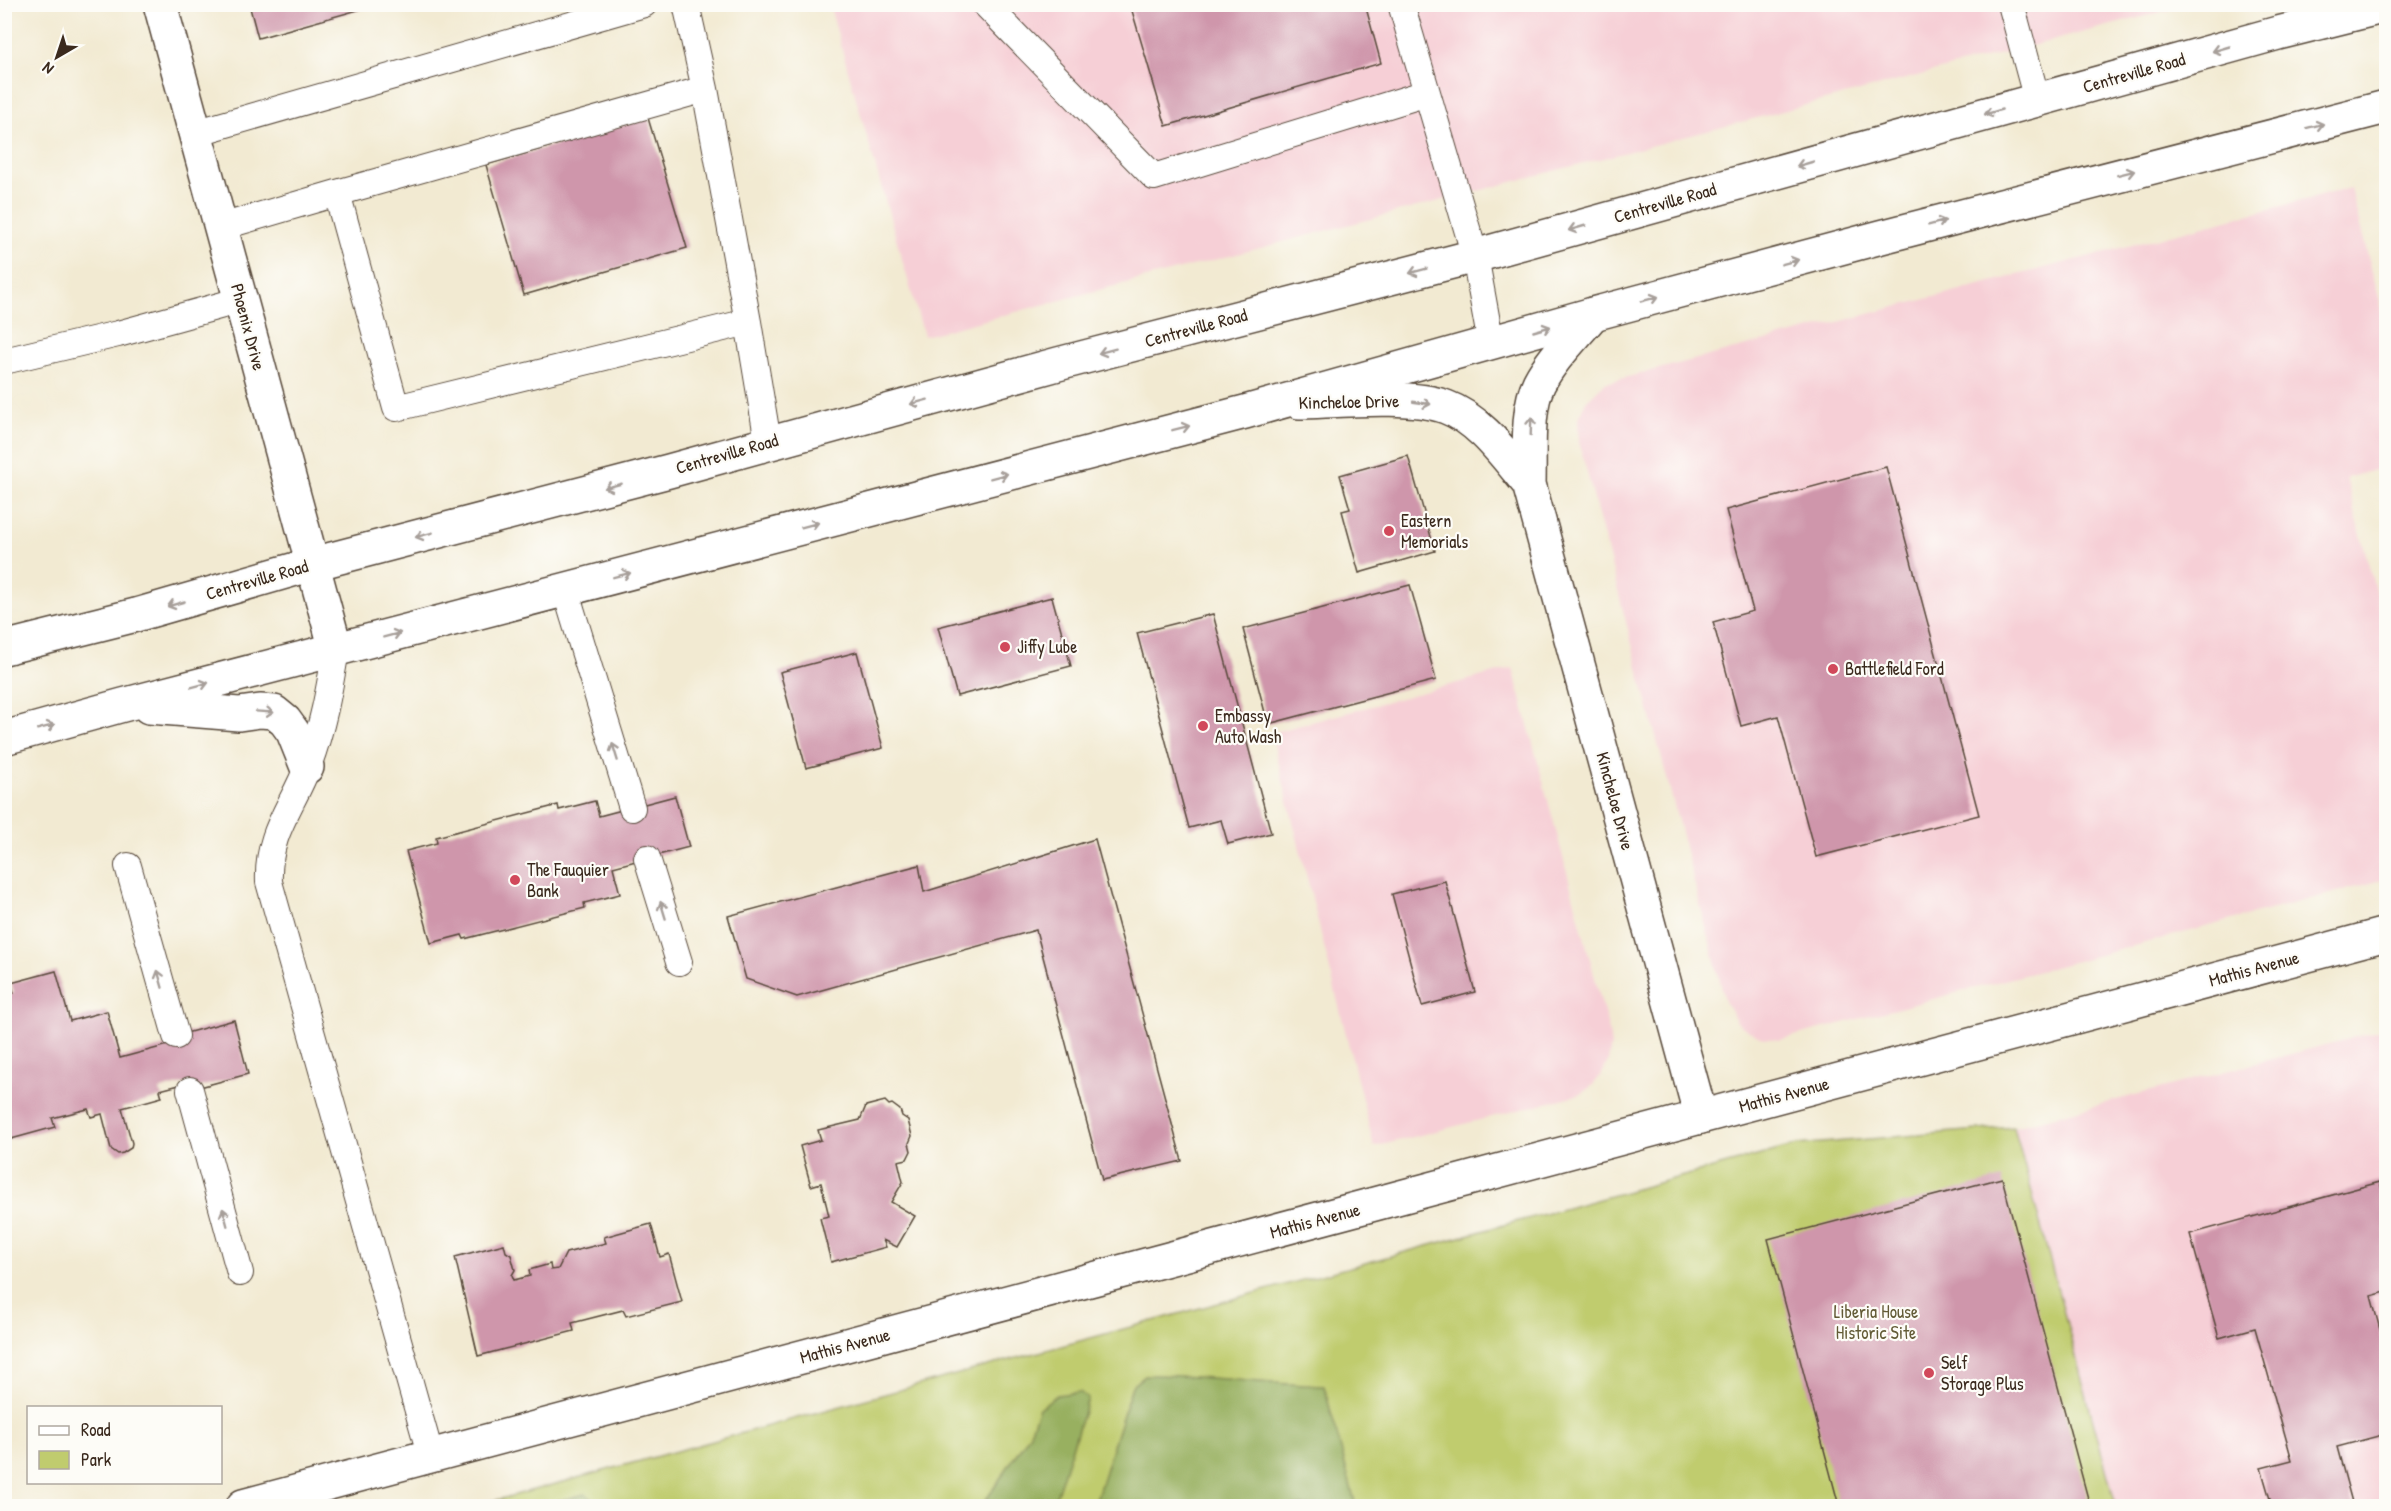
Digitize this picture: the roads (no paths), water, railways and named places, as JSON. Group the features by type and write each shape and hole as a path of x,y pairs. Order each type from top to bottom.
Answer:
{"main road":[{"name":"Phoenix Drive","path":"160,4 336,650"},
{"name":"Centreville Road","path":"4,648 136,615 313,564 669,471 1058,364 1475,256 2278,33 2386,6"},
{"path":"4,738 1280,402 1593,314 2060,190 2386,107"},
{"name":"Kincheloe Drive","path":"1593,314 1555,360 1538,385 1531,413 1529,484 1701,1117"},
{"name":"Kincheloe Drive","path":"1280,402 1409,401 1446,407 1466,418 1494,441 1529,484"},
{"path":"123,705 239,714 274,712 293,732 307,768"},
{"name":"Mathis Avenue","path":"243,1506 2386,934"}],"lane":[{"path":"195,133 644,4"},
{"path":"686,4 705,88 768,442"},
{"path":"985,4 1154,177 1427,93"},
{"path":"1401,4 1475,256 1491,344"},
{"path":"2012,4 2037,100"},
{"path":"221,227 705,88"},
{"path":"337,193 396,408 748,322"},
{"path":"4,361 118,334 241,300"},
{"path":"565,589 632,808"},
{"path":"336,650 326,711 307,768 270,850 269,882 431,1457"},
{"path":"647,858 679,962"},
{"path":"128,866 176,1036"},
{"path":"190,1090 240,1274"}],"place":[{"name":"Eastern Memorials","path":"1389,531"},
{"name":"Jiffy Lube","path":"1005,647"},
{"name":"Battlefield Ford","path":"1833,669"},
{"name":"Embassy Auto Wash","path":"1203,726"},
{"name":"The Fauquier Bank","path":"515,880"},
{"name":"Self Storage Plus","path":"1929,1373"}],"park label":[{"name":"Liberia House Historic Site","path":"1876,1322"}]}
